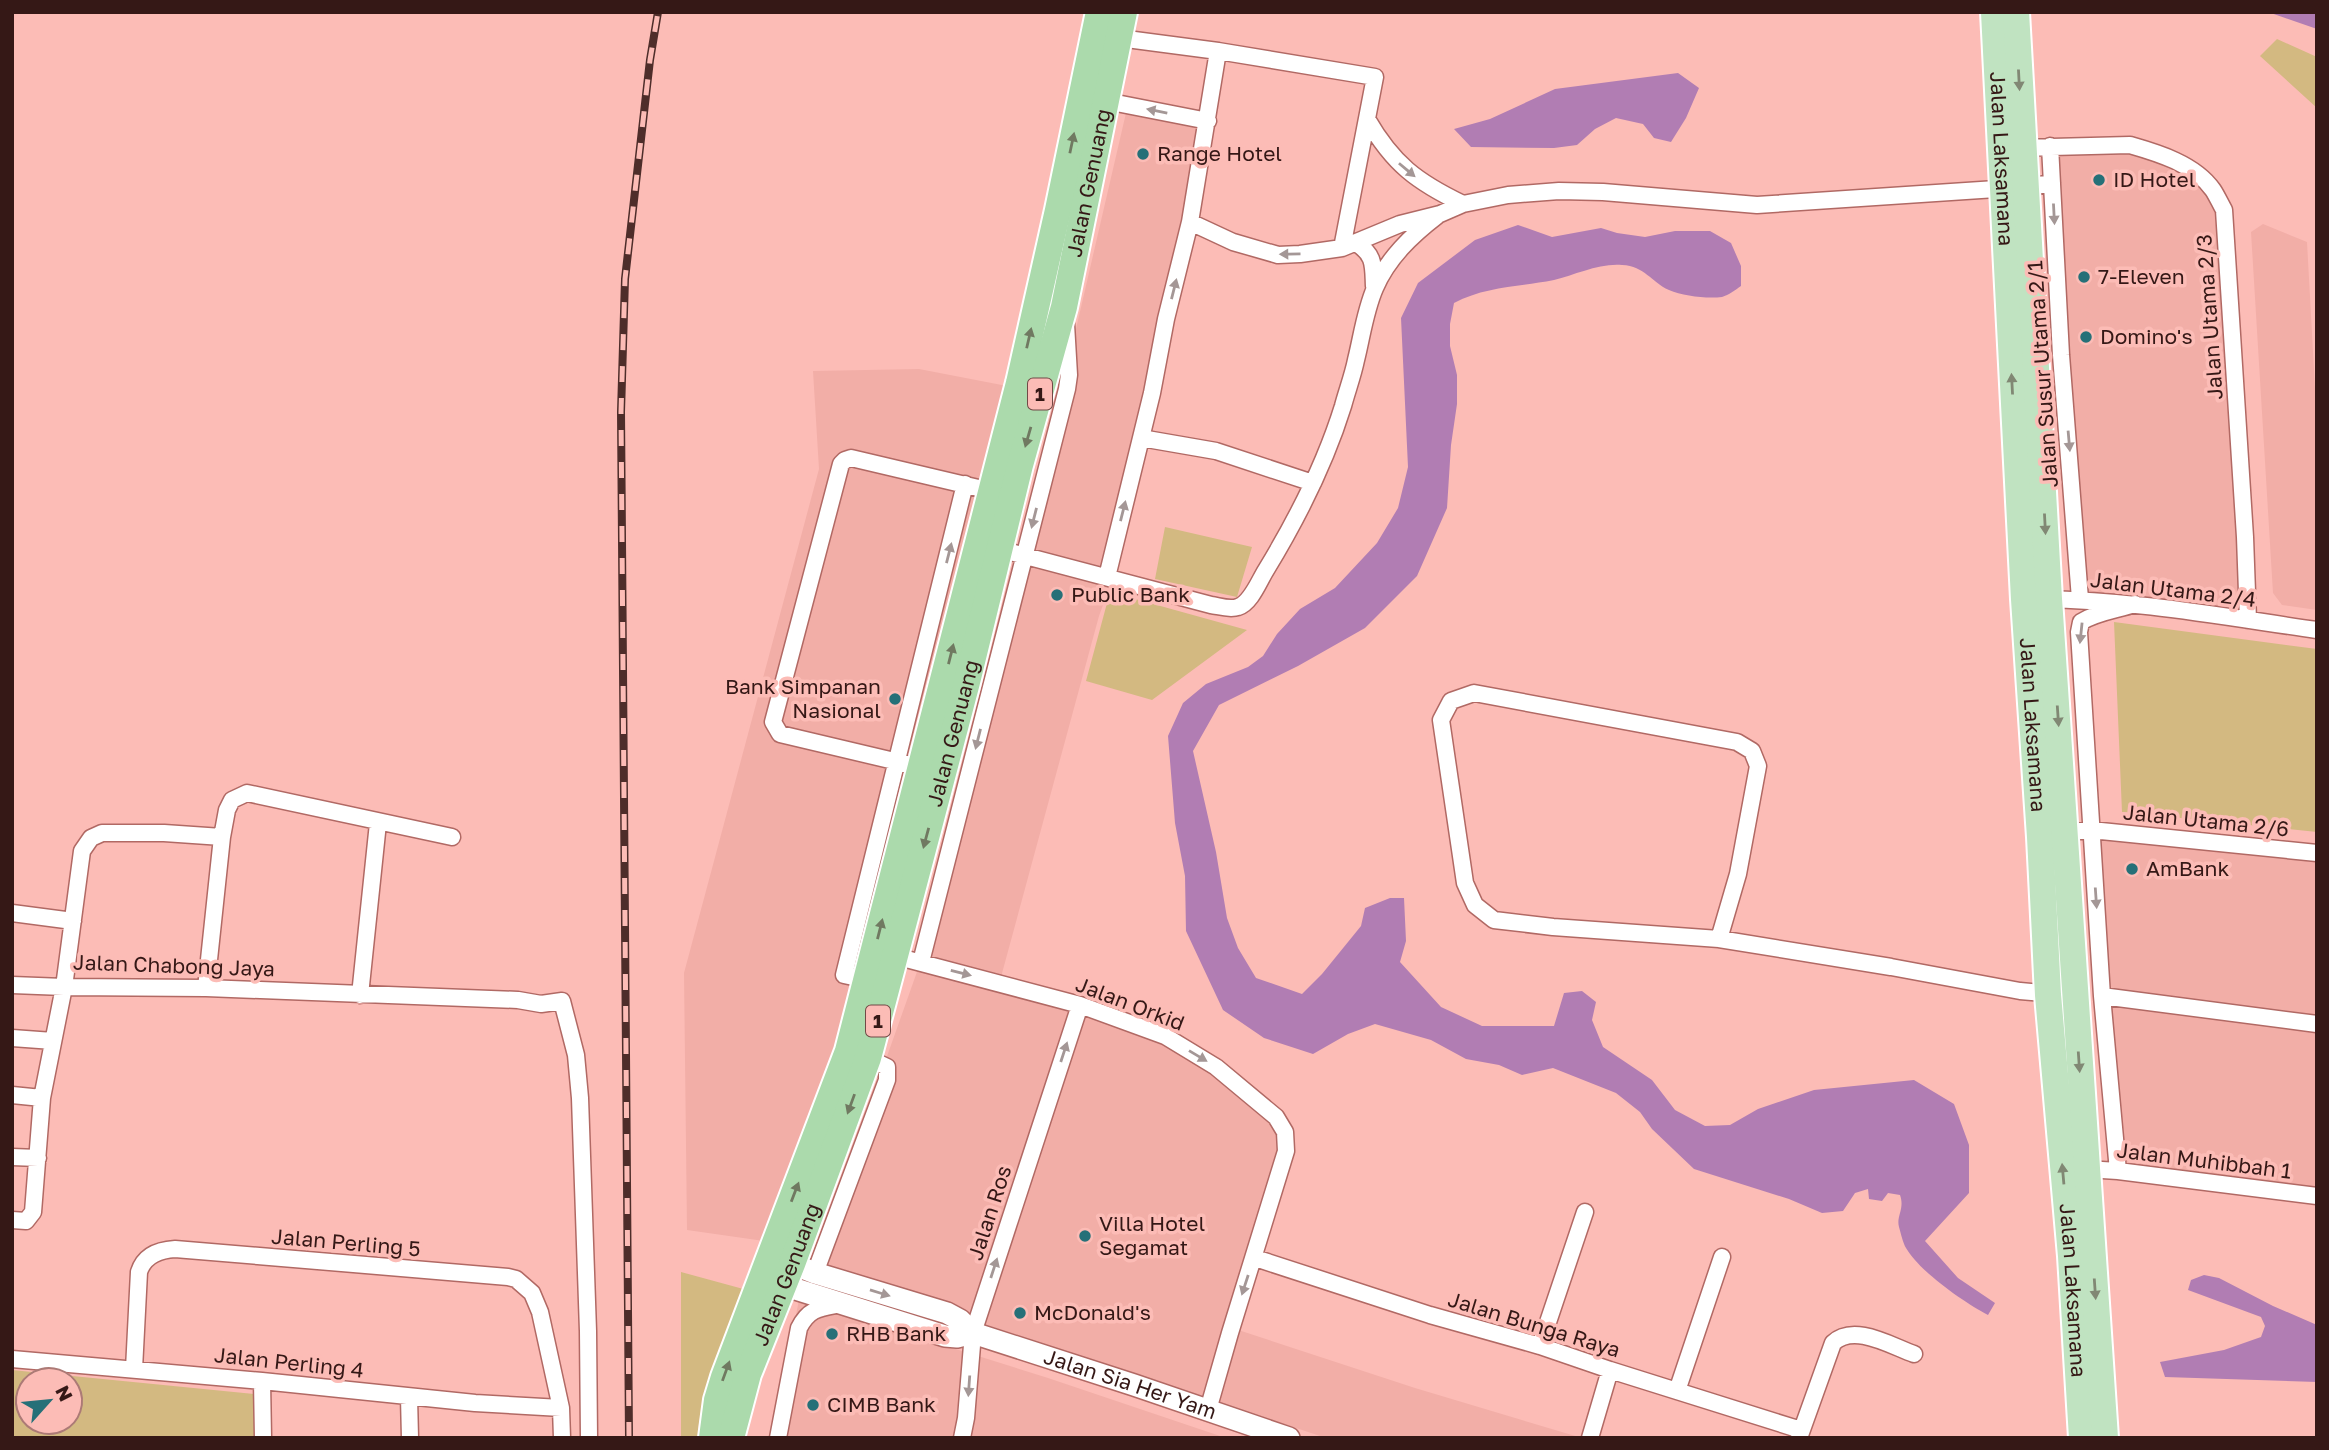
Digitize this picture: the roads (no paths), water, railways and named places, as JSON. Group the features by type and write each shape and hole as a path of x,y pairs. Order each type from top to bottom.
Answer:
{"highway":[{"name":"Jalan Genuang","path":"712,1438 717,1400 724,1377 785,1271 848,1051 1019,383 1099,12"},
{"name":"Jalan Genuang","path":"731,1438 748,1374 785,1271 868,1058 895,956 921,767 1012,552 1072,275 1121,25"},
{"path":"1058,210 1077,209 1088,197"},
{"path":"1045,268 1058,256 1065,258 1072,275"}],"main road":[{"name":"Jalan Laksamana","path":"1994,12 2012,148 2036,599 2066,833 2074,994 2105,1438"},
{"name":"Jalan Laksamana","path":"2012,148 2017,12"},
{"name":"Jalan Laksamana","path":"2066,833 2048,995 2071,1256 2082,1438"}],"street":[{"path":"1121,25 1218,51 1375,77 1349,246"},
{"path":"1107,578 1190,222 1218,51"},
{"path":"1107,101 1208,121"},
{"path":"1367,119 1381,144 1403,168 1433,190 1463,204"},
{"name":"Jalan Utama 2/3","path":"2012,148 2130,145 2144,149 2201,176 2224,210 2248,620"},
{"name":"Jalan Susur Utama 2/1","path":"2050,146 2061,355 2081,600"},
{"path":"1190,222 1233,242 1278,254 1312,253 1349,246 1400,224 1440,214 1485,198 1559,191 1639,194 1758,205 2014,188 2052,183"},
{"path":"921,962 1012,552 1211,605 1239,607 1248,599 1287,536 1313,483 1342,410 1374,288 1398,251 1416,232 1440,214"},
{"path":"1349,246 1368,250 1373,263 1374,288"},
{"path":"1141,438 1216,451 1313,483"},
{"path":"965,484 921,767 780,734 773,722 841,464 851,458 965,484 991,491"},
{"name":"Jalan Utama 2/4","path":"2036,599 2135,604 2317,630"},
{"path":"2118,1171 2102,996 2066,833 2081,622 2092,615 2135,604"},
{"path":"1719,939 1738,874 1758,766 1752,751 1737,742 1474,693 1451,701 1441,720 1465,883 1475,905 1494,920 1719,939 2048,995 2074,994"},
{"path":"206,988 222,837 227,810 232,800 247,793 452,837"},
{"path":"360,995 378,823"},
{"name":"Jalan Chabong Jaya","path":"222,837 120,832 102,833 91,838 82,851 64,987 206,988 518,1000 541,1004 562,1001 576,1055 580,1098 589,1438"},
{"name":"Jalan Utama 2/6","path":"2066,833 2317,853"},
{"path":"12,913 74,921"},
{"name":"Jalan Orkid","path":"895,956 1080,1005 1165,1036 1216,1067 1276,1116 1285,1132 1286,1152 1208,1410"},
{"path":"12,985 64,987 42,1098 33,1212 26,1221 12,1220"},
{"path":"2102,996 2317,1024"},
{"name":"Jalan Ros","path":"962,1438 973,1333 1080,1005"},
{"path":"12,1038 53,1041"},
{"path":"12,1095 42,1098"},
{"path":"12,1157 38,1158"},
{"name":"Jalan Muhibbah 1","path":"2087,1169 2317,1196"},
{"path":"1540,1346 1585,1212"},
{"name":"Jalan Perling 5","path":"134,1369 139,1272 148,1258 163,1250 508,1277 516,1279 532,1293 540,1312 561,1408 562,1438"},
{"path":"1677,1391 1722,1257"},
{"name":"Jalan Bunga Raya","path":"1255,1258 1430,1315 1540,1346 1800,1434"},
{"name":"Jalan Sia Her Yam","path":"785,1271 843,1303 945,1336 973,1333"},
{"name":"Jalan Sia Her Yam","path":"785,1271 947,1313 973,1333 1289,1438"},
{"path":"778,1438 799,1328 804,1316 816,1309 843,1303"},
{"path":"1800,1434 1833,1343 1839,1338 1863,1336 1914,1354"},
{"name":"Jalan Perling 4","path":"12,1359 475,1403 561,1408"},
{"path":"1590,1438 1610,1370"},
{"path":"262,1381 263,1438"},
{"path":"409,1397 410,1438"}],"railway":[{"path":"629,1438 621,412 625,279 658,12"}],"place":[{"name":"Range Hotel","path":"1143,154"},
{"name":"ID Hotel","path":"2099,180"},
{"name":"7-Eleven","path":"2084,277"},
{"name":"Domino's","path":"2086,337"},
{"name":"Public Bank","path":"1057,595"},
{"name":"Bank Simpanan Nasional","path":"895,699"},
{"name":"AmBank","path":"2132,869"},
{"name":"Villa Hotel Segamat","path":"1085,1236"},
{"name":"McDonald's","path":"1020,1313"},
{"name":"RHB Bank","path":"832,1334"},
{"name":"CIMB Bank","path":"813,1405"}]}
